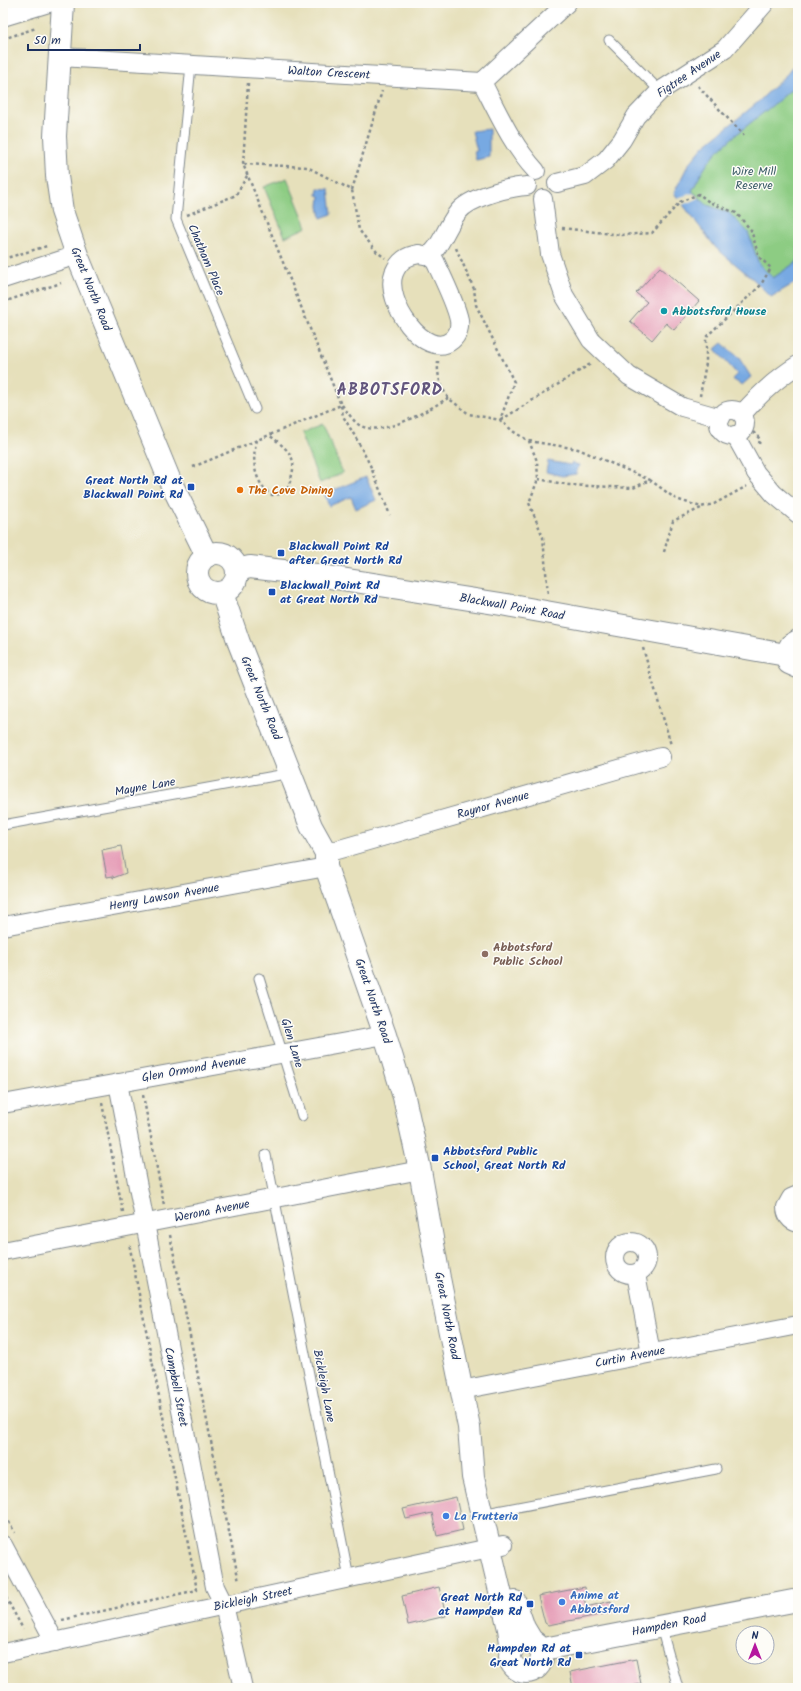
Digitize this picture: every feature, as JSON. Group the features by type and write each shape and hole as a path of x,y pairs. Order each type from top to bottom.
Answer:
{"main road":[{"name":"Great North Road","path":"63,3 55,136 57,176 62,211 77,255 170,481 207,556"},
{"path":"218,553 226,555 234,563 237,570 236,578 234,584 228,590 222,593 208,592 197,579 198,566 207,556 218,553"},
{"name":"Blackwall Point Road","path":"237,570 250,567 309,574 501,604 794,654"},
{"name":"Great North Road","path":"222,593 239,643 311,826 326,860 404,1097 420,1170 461,1390 469,1427 484,1475 488,1513 496,1546 519,1618 538,1654"},
{"name":"Great North Road","path":"496,1546 509,1629 518,1669"},
{"name":"Hampden Road","path":"538,1654 549,1648 798,1600"},
{"path":"521,1642 538,1654 531,1672 518,1669 521,1642"},
{"path":"538,1654 540,1688"}],"street":[{"path":"3,17 49,3"},
{"path":"536,171 514,144 482,82 567,3"},
{"name":"Figtree Avenue","path":"557,183 585,176 606,160 622,140 636,116 660,91 725,49 765,3"},
{"name":"Walton Crescent","path":"60,57 482,82"},
{"path":"544,170 553,174 557,183 551,196 543,199 532,195 527,186 528,178 536,171 544,170"},
{"path":"429,256 440,243 446,229 459,210 483,196 512,187 527,186"},
{"path":"543,199 550,254 564,295 591,340 629,376 682,408 721,418"},
{"path":"424,254 435,261 459,321 456,336 451,341 442,344 433,343 416,333 406,322 398,309 393,295 392,280 396,267 403,259 413,255 424,254"},
{"path":"3,279 77,255"},
{"path":"742,414 758,397 789,370 798,365"},
{"path":"730,410 738,412 742,414 745,426 740,433 736,435 728,435 722,429 721,418 730,410"},
{"path":"736,435 756,473 774,494 798,514"},
{"name":"Raynor Avenue","path":"326,860 662,757"},
{"name":"Henry Lawson Avenue","path":"3,926 326,860"},
{"name":"Glen Ormond Avenue","path":"3,1104 384,1035"},
{"name":"Campbell Street","path":"118,1083 215,1587 224,1605 243,1688"},
{"name":"Werona Avenue","path":"3,1251 420,1170"},
{"path":"798,1195 791,1198 786,1207 787,1216 798,1223"},
{"path":"636,1274 651,1353"},
{"name":"Curtin Avenue","path":"461,1390 798,1324"},
{"path":"3,1545 55,1642"},
{"name":"Bickleigh Street","path":"3,1653 496,1546"}],"lane":[{"path":"609,40 660,91"},
{"name":"Chatham Place","path":"191,65 176,220 255,410"},
{"name":"Mayne Lane","path":"3,825 291,773"},
{"name":"Glen Lane","path":"259,978 302,1116"},
{"name":"Bickleigh Lane","path":"266,1155 349,1578"},
{"path":"488,1513 716,1469"},
{"path":"661,1627 678,1688"}],"path":[{"path":"3,39 36,28"},
{"path":"248,69 243,164 341,404 342,416 370,464 390,515"},
{"path":"687,74 744,136"},
{"path":"387,76 352,190 359,230 377,252 396,267"},
{"path":"243,164 307,167 352,190"},
{"path":"176,220 236,195 248,175"},
{"path":"557,228 621,235 652,233 680,202 699,194 709,202 736,213 751,230 759,257 771,268 760,286 706,337 706,363 699,401"},
{"path":"453,244 456,247 474,290 476,305 514,382 500,420"},
{"path":"3,259 47,246"},
{"path":"3,302 61,283"},
{"path":"442,344 437,373 441,386 448,398 469,414 500,420 514,432 529,441 578,449 650,480 676,499 701,507"},
{"path":"500,420 606,354"},
{"path":"341,404 360,426 373,429 389,426 417,416 448,398"},
{"path":"193,466 341,404"},
{"path":"257,440 254,450 254,461 261,485 272,495 280,494 287,490 292,476 294,462 285,448 269,435"},
{"path":"529,441 537,460 538,479 529,503 544,537 548,595"},
{"path":"538,479 569,485 633,488 650,480"},
{"path":"664,552 673,521 701,507 714,504 754,483"},
{"path":"643,648 672,744 662,757"},
{"path":"143,1095 239,1582"},
{"path":"61,1620 197,1590 102,1103"},
{"path":"3,1592 23,1628"}],"green space":[{"name":"Wire Mill Reserve","path":"798,83 798,261 773,278 759,264 748,232 729,213 707,205 692,191 705,167 713,156 732,138"},
{"path":"287,178 307,227 285,237 264,187"},
{"path":"323,424 343,473 320,483 300,433"}],"water":[{"path":"798,59 798,83 732,138 713,156 705,167 692,191 707,205 729,213 748,232 759,264 773,278 798,261 798,281 771,297 753,279 716,248 674,193 688,165 704,146 757,103 788,73"},
{"path":"489,129 489,157 476,160 474,152 477,151 472,131"},
{"path":"318,188 329,189 332,214 321,218 319,206 320,196 317,195"},
{"path":"722,343 739,358 751,377 742,385 732,379 737,374 715,349"},
{"path":"548,461 579,465 576,474 562,476 546,472"},
{"path":"366,477 376,500 356,509 351,497 329,506 324,494"}],"pier":[{"path":"693,193 699,198 682,205 677,198"}],"building":[{"name":"Abbotsford House","path":"660,267 699,301 674,330 666,323 652,340 630,321 647,302 636,293"},
{"path":"121,846 126,873 113,878 113,876 107,877 102,850"},
{"name":"La Frutteria","path":"456,1497 463,1530 437,1536 432,1513 406,1519 403,1509"},
{"path":"439,1587 446,1616 408,1625 402,1596"},
{"path":"585,1587 586,1596 584,1597 586,1607 611,1601 614,1612 548,1625 545,1623 538,1596"},
{"path":"636,1659 641,1684 622,1688 573,1688 570,1672"}],"place":[{"name":"Abbotsford House","path":"664,311"},
{"name":"Great North Rd at Blackwall Point Rd","path":"191,487"},
{"name":"The Cove Dining","path":"240,490"},
{"name":"Blackwall Point Rd after Great North Rd","path":"281,553"},
{"name":"Blackwall Point Rd at Great North Rd","path":"272,592"},
{"name":"Abbotsford Public School","path":"485,954"},
{"name":"Abbotsford Public School, Great North Rd","path":"435,1158"},
{"name":"La Frutteria","path":"446,1516"},
{"name":"Anime at Abbotsford","path":"562,1602"},
{"name":"Great North Rd at Hampden Rd","path":"530,1604"},
{"name":"Hampden Rd at Great North Rd","path":"579,1655"}],"district":[{"name":"ABBOTSFORD","path":"390,390"}]}
